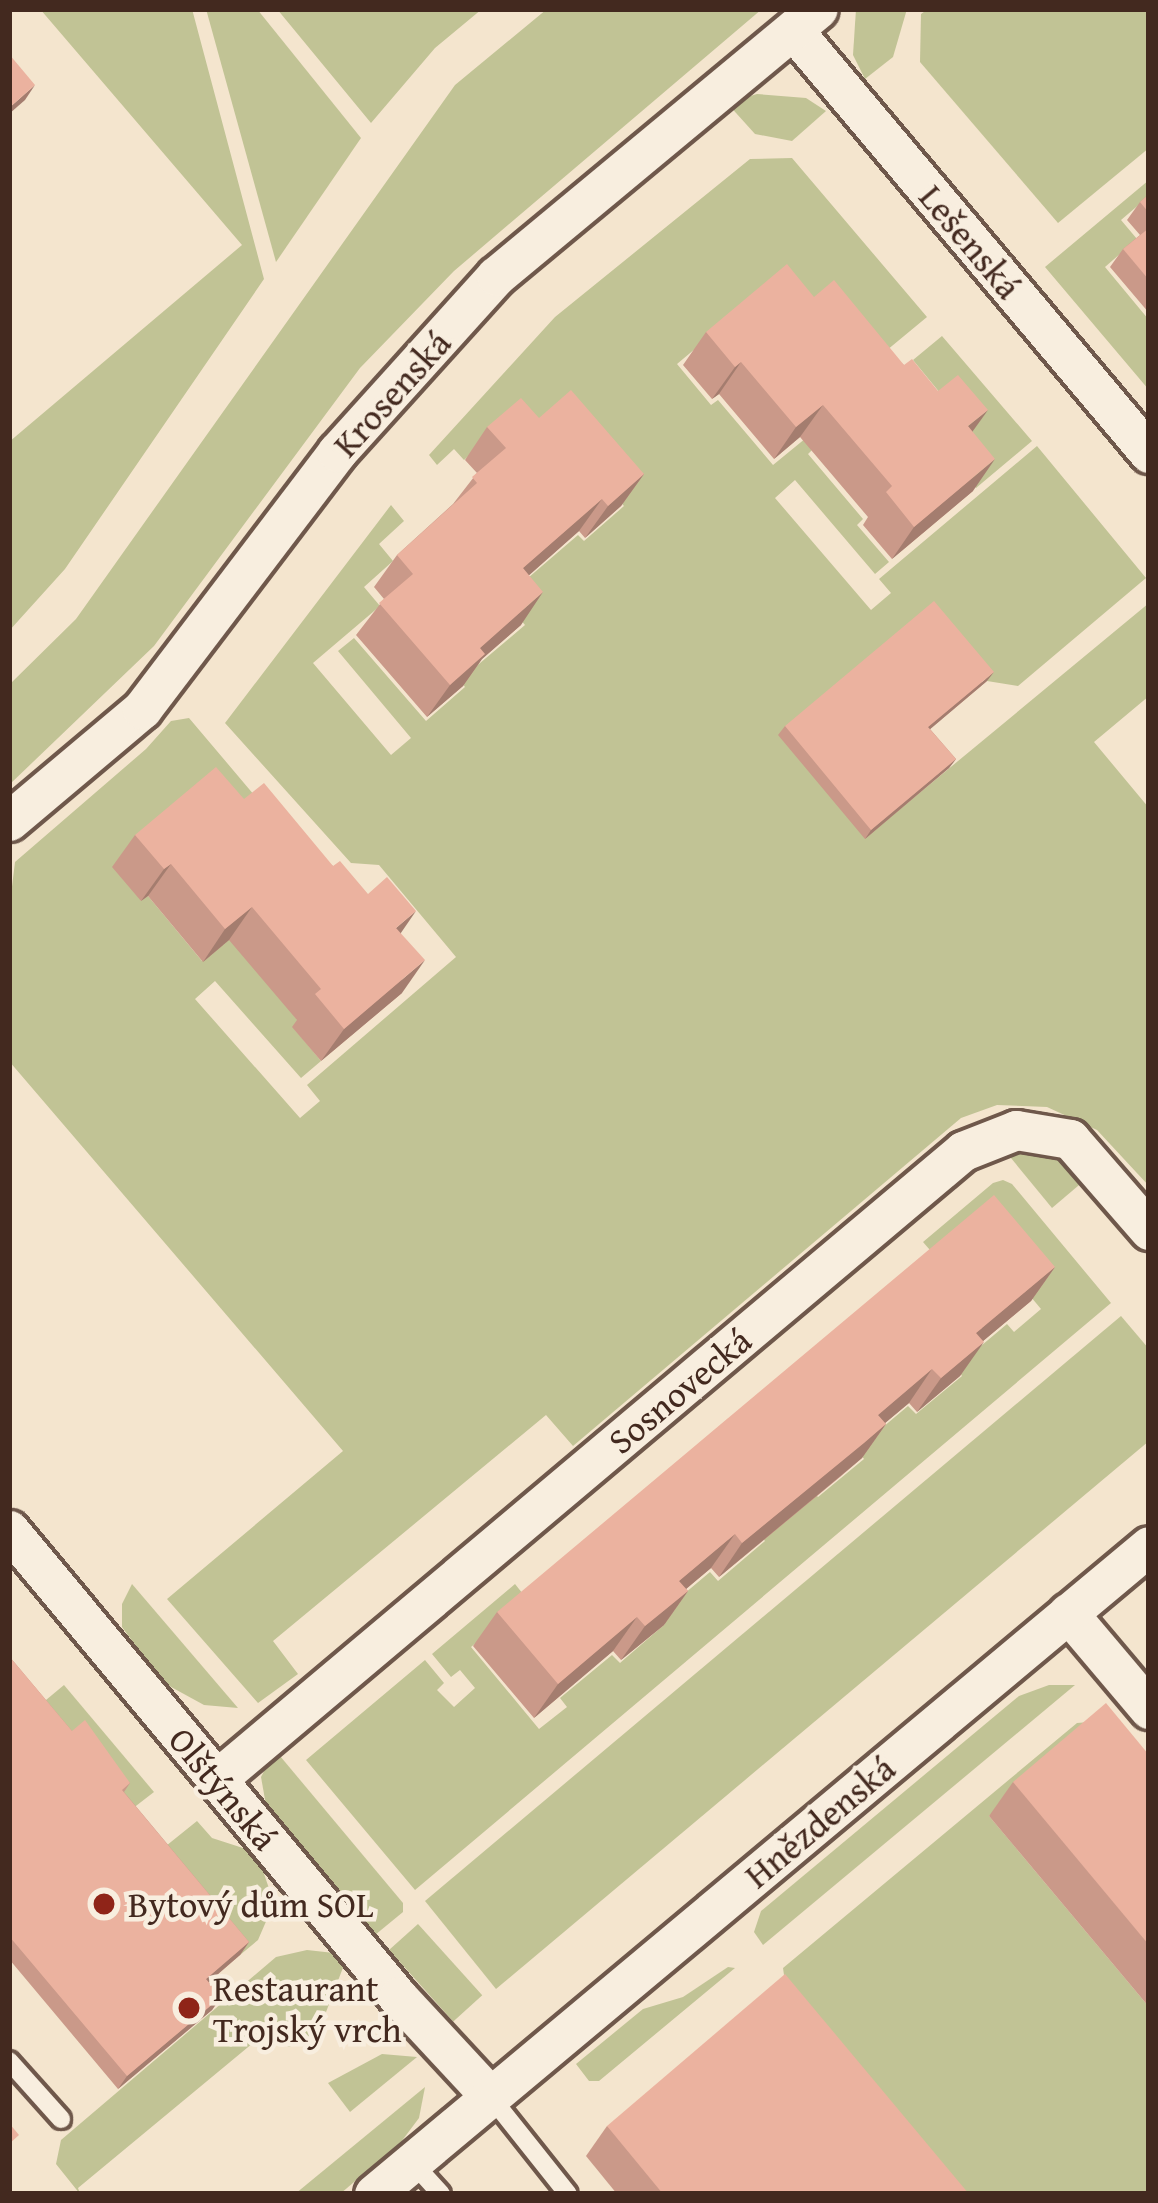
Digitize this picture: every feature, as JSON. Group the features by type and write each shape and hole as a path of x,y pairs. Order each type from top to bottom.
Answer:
{"street":[{"name":"Lešenská","path":"806,20 1149,453"},
{"name":"Krosenská","path":"9,820 142,709 337,452 496,276 806,20"},
{"name":"Sosnovecká","path":"217,1779 963,1151 1016,1130 1070,1139 1149,1230"},
{"name":"Olštýnská","path":"9,1530 398,1997 490,2096"},
{"name":"Hnězdenská","path":"374,2194 1149,1546"},
{"path":"1069,1613 1149,1709"}],"lane":[{"path":"9,2061 61,2119"},
{"path":"490,2096 568,2194"},
{"path":"412,2162 441,2194"}],"green space":[{"path":"40,9 192,9 264,279 65,569 9,631 9,442 242,245"},
{"path":"206,9 257,9 361,138 276,262"},
{"path":"277,9 482,9 435,48 371,123"},
{"path":"547,9 762,9 454,271 360,368 154,646 9,785 9,685 76,619 455,85"},
{"path":"856,9 907,9 893,57 865,79 853,55"},
{"path":"928,9 1149,9 1149,148 1058,223 920,62 921,14"},
{"path":"757,94 806,98 826,111 792,141 755,134 727,103"},
{"path":"792,158 927,317 875,360 764,291 677,364 711,405 718,400 773,465 806,438 815,447 808,454 863,519 857,525 889,562 875,574 795,480 775,498 871,610 891,593 879,579 1037,446 1146,578 1018,686 987,681 929,611 865,838 1149,603 1149,696 1094,742 1149,808 1149,1186 1097,1130 1047,1107 997,1105 961,1118 573,1446 546,1415 273,1641 298,1674 258,1703 167,1599 343,1451 9,1061 9,911 15,862 146,749 171,721 189,718 288,835 241,816 140,901 148,896 202,961 236,934 298,1021 293,1027 321,1061 301,1078 215,981 195,999 300,1118 320,1101 307,1085 456,957 379,865 351,863 225,723 391,505 404,521 379,544 393,561 364,587 380,606 313,663 391,755 411,738 338,651 354,638 426,721 465,687 460,680 525,625 497,592 514,590 578,535 584,541 624,506 550,421 500,428 464,460 454,449 437,465 429,455 555,317 750,159"},
{"path":"1149,180 1149,196 1121,220 1137,239 1105,267 1149,320 1149,390 1045,267"},
{"path":"942,336 1032,441 976,488 951,459 945,399 913,360"},
{"path":"1006,1152 1049,1154 1085,1180 1052,1208"},
{"path":"993,1183 1012,1184 1111,1303 415,1890 306,1760 425,1660 444,1683 437,1690 454,1707 475,1688 460,1670 451,1677 432,1654 515,1584 527,1599 471,1647 539,1729 567,1707 560,1698 612,1655 620,1663 665,1624 659,1615 710,1572 718,1581 765,1541 758,1532 810,1489 818,1497 864,1459 857,1449 908,1406 916,1414 962,1376 956,1367 1007,1324 1014,1332 1041,1309 972,1226 936,1257 923,1242"},
{"path":"1121,1316 1149,1349 1149,1441 496,1989 425,1901"},
{"path":"132,1584 238,1708 204,1705 162,1682 122,1627 122,1604"},
{"path":"64,1685 154,1792 132,1809 34,1710"},
{"path":"1049,1685 1075,1685 763,1945 754,1932 761,1911 1019,1696"},
{"path":"1102,1721 989,1816 1149,2007 1149,2194 939,2194 785,1982 783,1968 1077,1723"},
{"path":"275,1750 403,1903 403,1912 375,1935 266,1805 261,1777"},
{"path":"197,1821 212,1838 246,1849 262,1868 274,1903 258,1940 240,1955 156,1854"},
{"path":"418,1924 482,1995 453,2021 389,1950"},
{"path":"307,1950 334,1953 344,1965 318,2033 289,2047 264,2034 78,2188 80,2194 56,2164 61,2140 276,1957"},
{"path":"728,1967 735,1968 599,2081 589,2081 576,2064 643,2009 683,1997"},
{"path":"382,2054 417,2057 350,2112 328,2083"},
{"path":"425,2087 419,2118 401,2142 340,2194 295,2194"}],"building":[{"path":"9,54 35,85 9,108"},
{"path":"1149,228 1149,280 1123,249"},
{"path":"787,264 814,297 834,280 904,365 912,359 938,391 958,375 988,410 968,426 995,459 914,527 886,492 892,486 823,405 796,427 741,362 735,367 706,332"},
{"path":"571,390 644,474 608,506 602,499 523,568 543,592 480,648 485,654 450,685 379,603 413,574 397,555 477,483 472,477 506,448 487,427 521,398 539,418"},
{"path":"934,601 994,672 928,727 956,759 871,830 785,726"},
{"path":"216,767 244,799 264,783 333,866 340,861 368,894 387,877 416,911 396,928 425,960 344,1029 315,994 321,989 252,907 225,929 171,864 164,869 135,835"},
{"path":"994,1195 1055,1267 976,1333 984,1342 941,1378 932,1369 878,1415 886,1424 864,1443 742,1543 735,1534 679,1581 688,1591 645,1626 637,1617 558,1684 497,1612"},
{"name":"Bytový dům SOL","path":"9,1656 72,1731 85,1720 130,1783 122,1790 249,1942 206,1979 221,1997 127,2076 9,1936"},
{"path":"1106,1703 1149,1755 1149,1945 1013,1782"},
{"path":"785,1974 969,2194 663,2194 607,2126"},
{"path":"9,2123 19,2135 9,2144"}],"place":[{"name":"Bytový dům SOL","path":"104,1904"},
{"name":"Restaurant Trojský vrch","path":"189,2008"}]}
